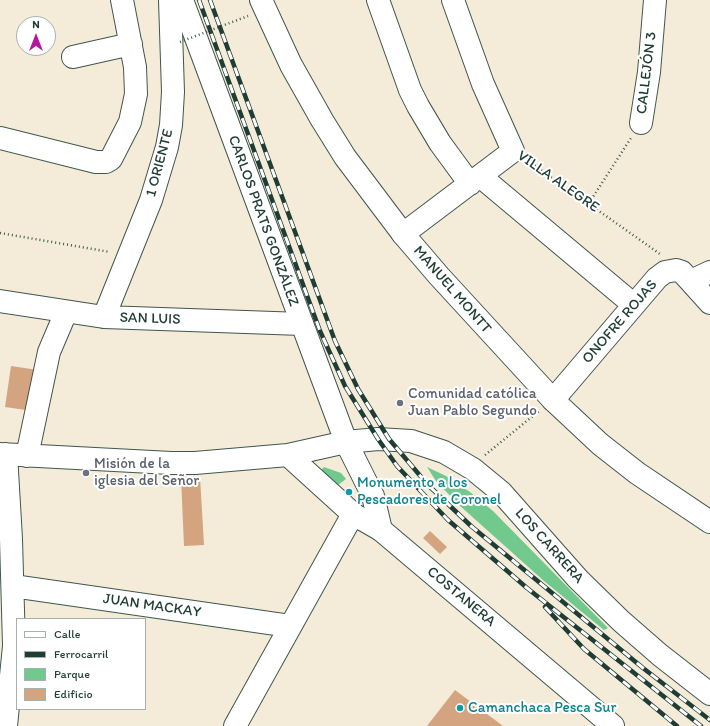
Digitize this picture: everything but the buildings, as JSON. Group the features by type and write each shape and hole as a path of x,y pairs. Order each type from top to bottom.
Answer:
{"street":[{"path":"0,138 96,162 106,162 111,159 126,132 135,103 136,81 131,44 122,0"},
{"name":"1 ORIENTE","path":"104,317 159,178 171,126 172,92 170,0"},
{"name":"CARLOS PRATS GONZÁLEZ","path":"182,0 346,442"},
{"name":"MANUEL MONTT","path":"261,0 291,65 322,120 345,156 404,234 546,406 583,429 617,458 668,495 710,522"},
{"path":"378,0 410,90 440,143 475,180 634,305"},
{"name":"VILLA ALEGRE","path":"453,0 483,84 513,151"},
{"name":"CALLEJÓN 3","path":"641,123 649,72 655,0"},
{"path":"73,57 131,44"},
{"path":"404,234 513,151"},
{"name":"ONOFRE ROJAS","path":"546,406 657,278 665,272 673,270 701,277 710,303"},
{"name":"SAN LUIS","path":"0,301 104,317 302,324"},
{"path":"6,726 7,645 13,586 4,491 11,455 55,333 66,312"},
{"name":"LOS CARRERA","path":"11,455 171,463 229,461 288,455 346,442 378,439 411,441 444,452 469,466 501,492 578,579 621,621 660,655 710,694"},
{"path":"346,442 373,496 381,530"},
{"path":"288,455 353,514 381,530"},
{"path":"235,726 353,514"},
{"name":"COSTANERA","path":"381,530 613,726"},
{"name":"JUAN MACKAY","path":"13,586 290,626"}],"path":[{"path":"180,42 248,16"},
{"name":"CALLEJÓN 3","path":"589,203 641,123"},
{"name":"VILLA ALEGRE","path":"513,151 655,250 673,270"},
{"path":"0,233 128,255"},
{"path":"485,455 546,406"}],"green space":[{"path":"324,467 341,473 346,479 334,488 321,470"},
{"path":"427,467 446,476 470,492 493,511 608,628 604,630 544,581 459,505 436,481"}],"railway":[{"path":"199,0 320,331 345,386 378,439 397,466 448,520 527,588 701,726"},
{"path":"210,0 335,341 358,389 389,439 428,485 471,526 643,668 710,720"},
{"path":"545,607 584,649 677,726"}],"place":[{"name":"Comunidad católica Juan Pablo Segundo","path":"400,403"},
{"name":"Misión de la iglesia del Señor","path":"86,473"},
{"name":"Monumento a los Pescadores de Coronel","path":"349,492"},
{"name":"Camanchaca Pesca Sur","path":"460,708"}]}
